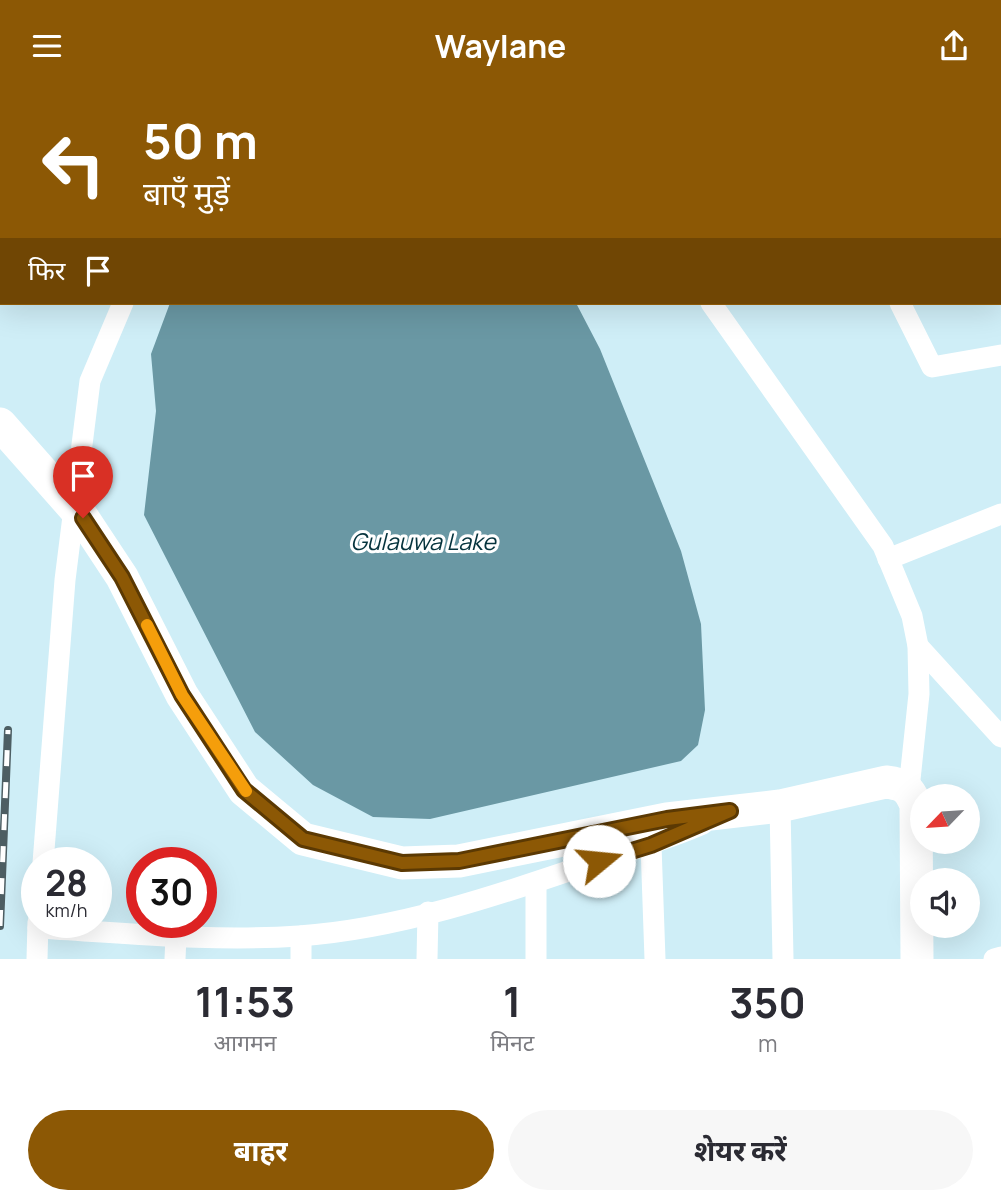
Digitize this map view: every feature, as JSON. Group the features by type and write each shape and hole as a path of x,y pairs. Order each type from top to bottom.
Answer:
{"main road":[{"path":"0,424 83,518 122,577 182,695 244,790 303,839 402,863 459,861 667,819 779,806 886,782 901,783 909,789 916,805 917,959"}],"street":[{"path":"44,847 65,580 90,381 122,305"},
{"path":"712,305 883,546 912,616 918,646 919,694 909,789"},
{"path":"901,305 932,367 1001,355"},
{"path":"888,559 1001,515"},
{"path":"918,646 1001,737"},
{"path":"779,806 783,959"},
{"path":"212,938 301,936 365,927 428,912 536,883 651,845 730,811"},
{"path":"651,845 655,959"},
{"path":"536,883 536,959"},
{"path":"427,959 428,912"},
{"path":"301,936 301,959"},
{"path":"37,959 38,938"},
{"path":"176,938 176,959"},
{"path":"994,959 1001,957"}],"water":[{"name":"Gulauwa Lake","path":"169,305 577,305 600,349 681,551 701,624 705,710 698,745 681,761 430,819 373,817 313,785 255,732 144,515 156,411 151,354"}],"railway":[{"path":"0,926 8,730"}],"slow traffic":[{"path":"147,625 182,695 246,791"}],"route":[{"path":"83,518 122,577 182,695 244,790 303,839 402,863 459,861 667,819 730,811 651,845 599,861"}]}
